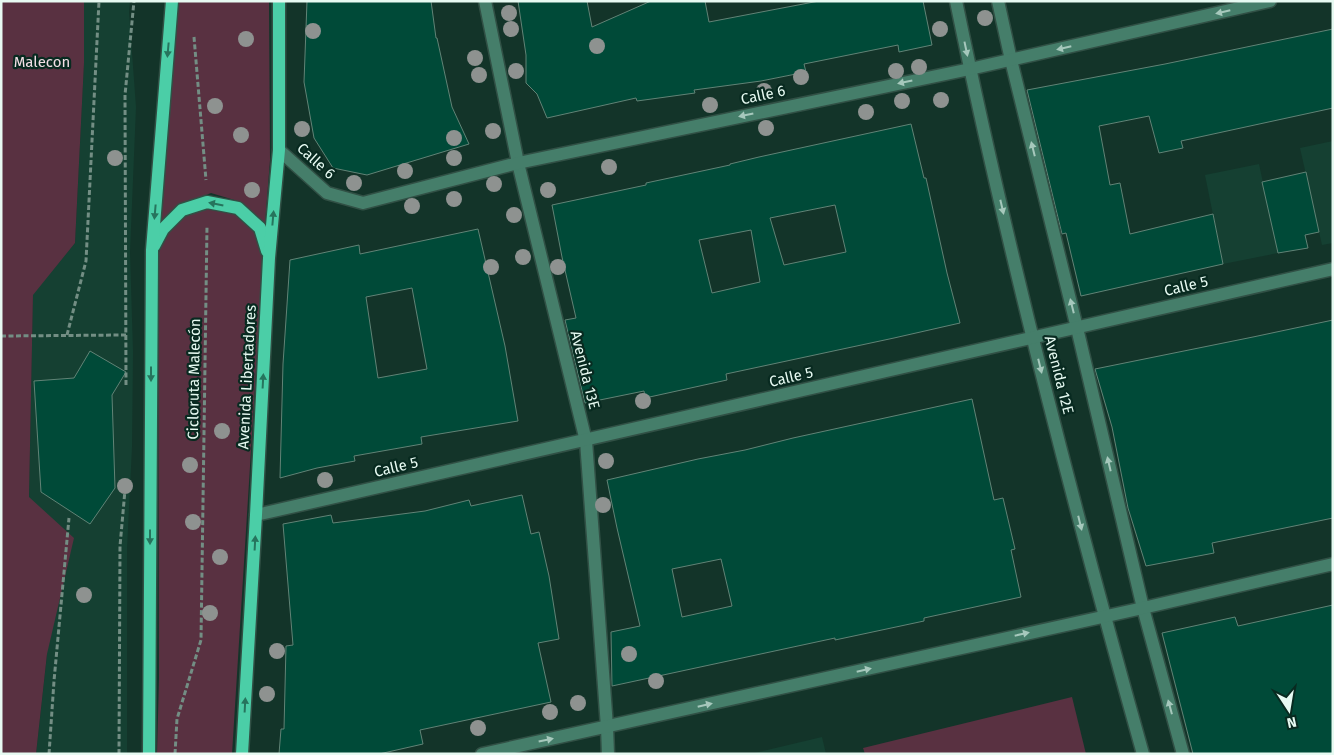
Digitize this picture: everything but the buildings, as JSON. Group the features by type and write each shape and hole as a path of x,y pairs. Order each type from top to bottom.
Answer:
{"main road":[{"path":"149,754 152,250 172,1"},
{"name":"Avenida Libertadores","path":"242,754 269,258 279,150 279,1"},
{"path":"152,250 163,229 182,210 208,202 238,208 260,228 269,258"}],"street":[{"name":"Avenida 13E","path":"485,1 518,163 586,441 608,754"},
{"name":"Avenida 12E","path":"956,1 1032,338 1104,616 1143,754"},
{"name":"Avenida 12E","path":"998,1 1143,608 1184,754"},
{"name":"Calle 6","path":"279,150 327,193 364,203 518,163 970,69 1270,1"},
{"name":"Calle 5","path":"256,515 1333,269"},
{"path":"482,754 1143,608 1333,564"}],"path":[{"path":"67,335 86,262 99,1"},
{"path":"126,386 125,95 134,1"},
{"name":"Cicloruta Malecón","path":"174,754 177,719 201,640 208,202 193,29"},
{"path":"1,336 126,335"},
{"path":"119,754 120,546 126,474"},
{"path":"49,754 69,518"}],"shaded area":[{"path":"84,1 130,1 129,12 136,107 130,252 133,352 132,447 127,549 127,754 36,754 47,655 29,497 33,294 75,243 84,63"},
{"path":"1333,141 1333,243 1322,245 1300,148"},
{"path":"1259,164 1278,253 1223,264 1205,175"},
{"path":"822,737 826,754 750,754"}],"green space":[{"name":"Malecon","path":"1,1 84,1 84,63 75,243 33,295 29,497 74,538 47,654 36,754 1,754"},
{"path":"179,1 269,1 270,160 265,225 241,202 211,193 175,207 159,225"},
{"path":"205,206 236,211 257,232 263,259 232,754 157,754 159,678 158,255 167,230 183,213"},
{"path":"1072,697 1086,754 865,754 863,748"}]}
